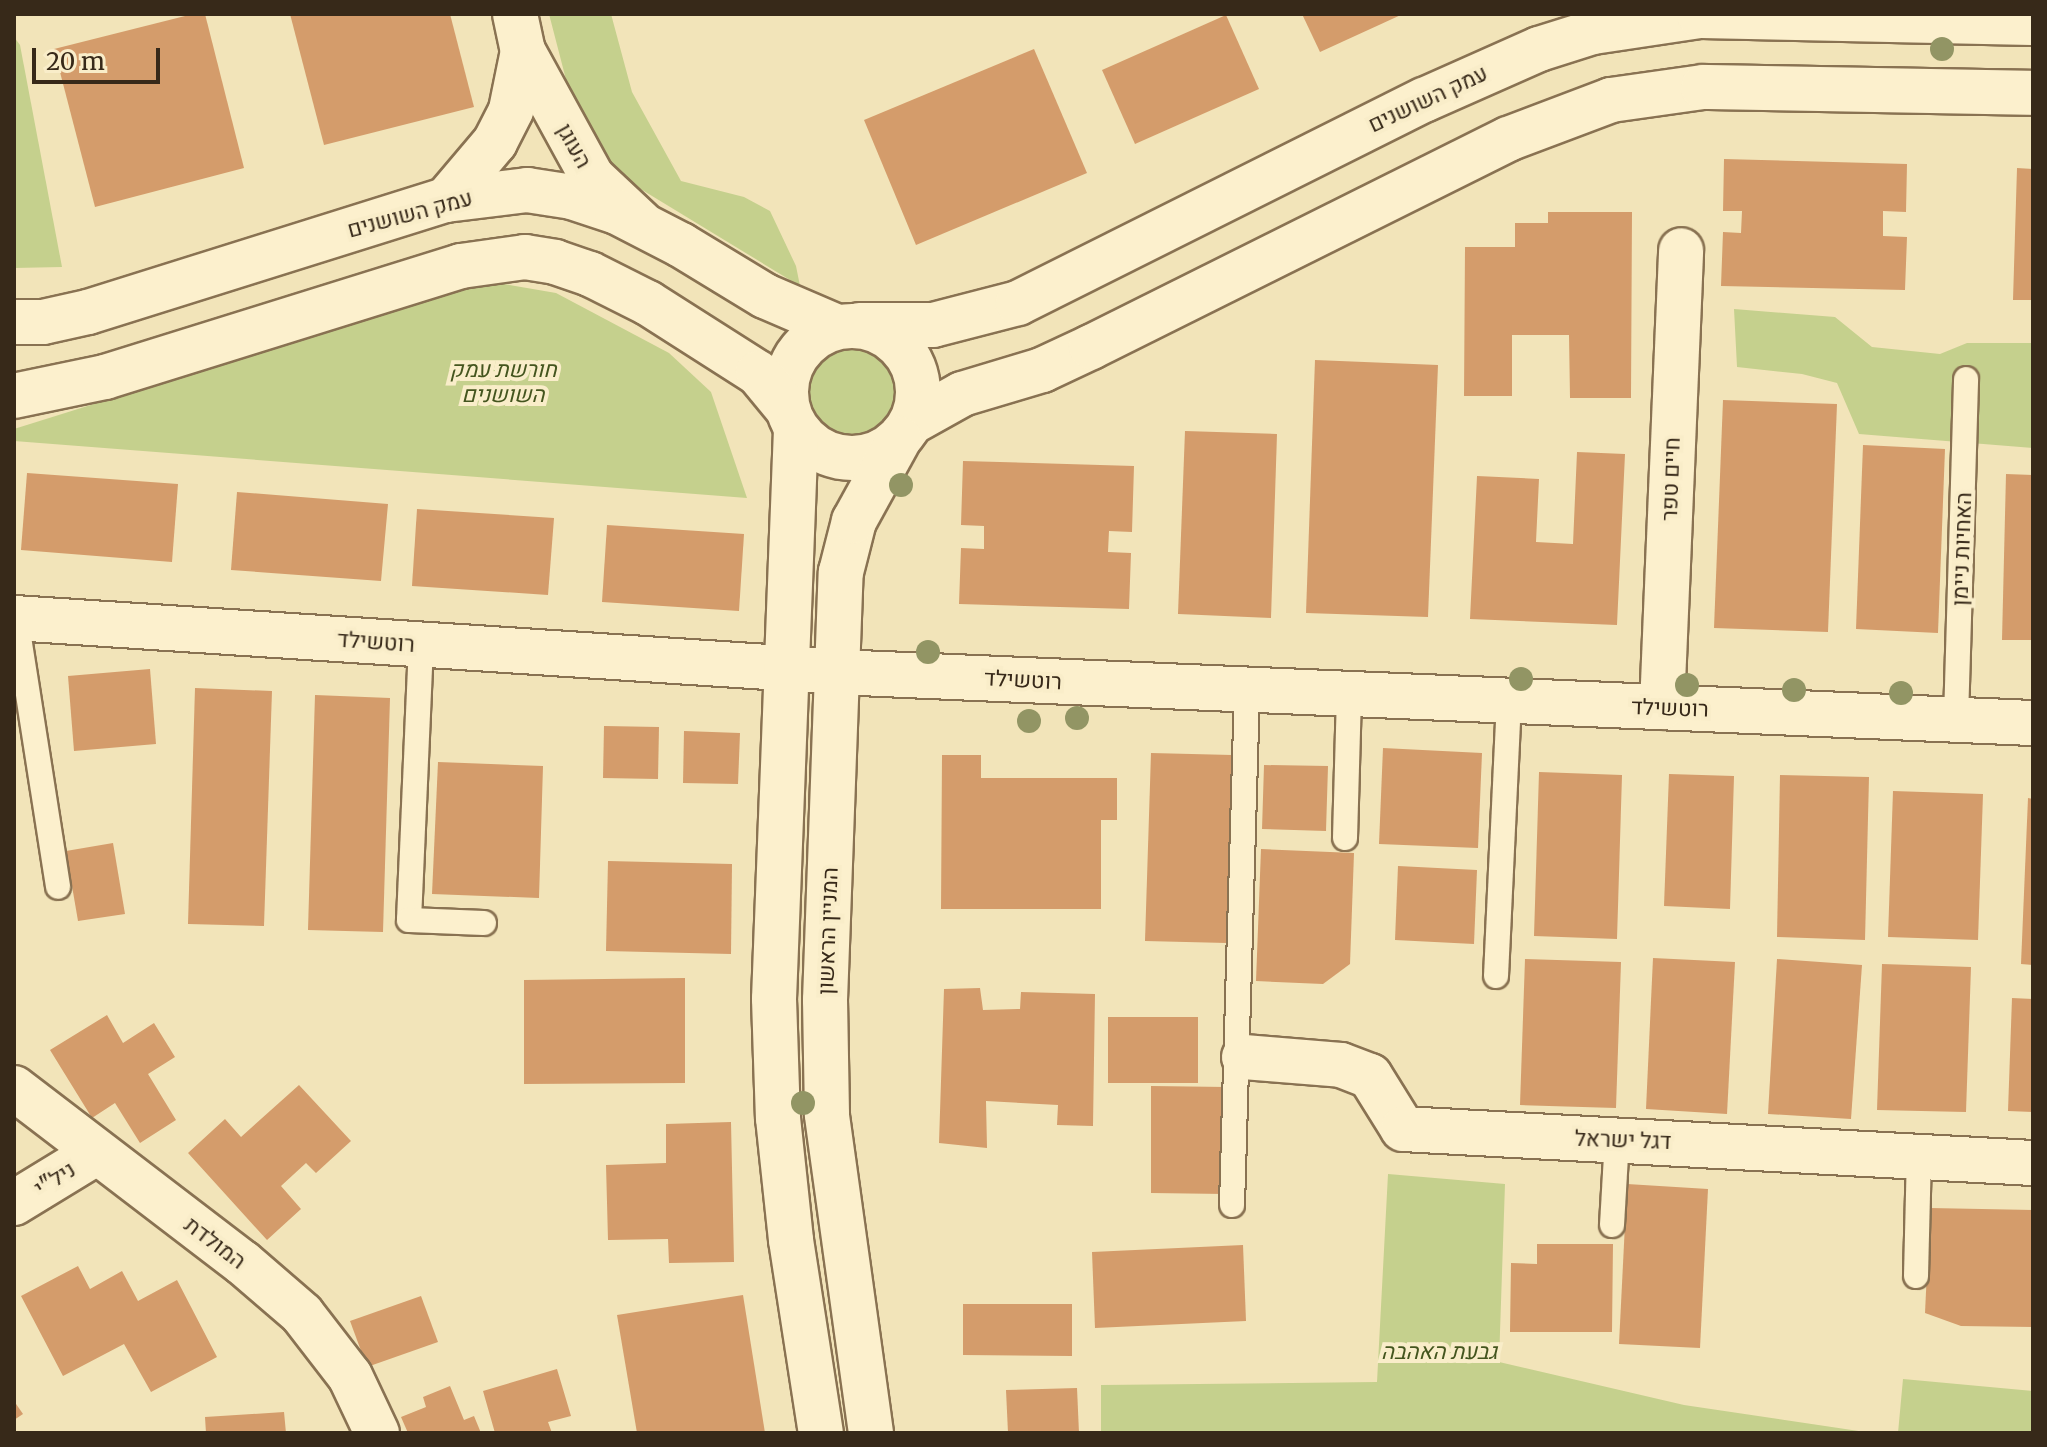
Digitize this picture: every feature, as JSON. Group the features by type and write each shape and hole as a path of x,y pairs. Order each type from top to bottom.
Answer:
{"street":[{"name":"עמק השושנים","path":"14,322 43,322 88,312 446,200 527,190 572,197 646,227 765,296 847,326 933,325 1018,303 1479,75 1539,49 1631,19 1700,16 2033,23"},
{"name":"העוגן","path":"446,200 495,142 511,110 519,32"},
{"name":"העוגן","path":"519,32 592,177 646,227"},
{"path":"14,396 105,377 461,266 525,257 555,262 590,274 648,303 758,373 813,446 845,457 880,452 905,431 962,394 1042,370 1508,139 1611,100 1703,87 2033,93"},
{"name":"חיים טפר","path":"1662,707 1681,250"},
{"path":"821,1433 793,1255 778,1118 774,999 787,669 791,419 785,386 791,363 804,344 847,326 881,331 907,355 917,376 918,399 905,431"},
{"name":"המניין הראשון","path":"871,1433 827,1114 825,1000 841,572 854,521 905,431"},
{"name":"רוטשילד","path":"15,618 787,669 2033,723"},
{"name":"דגל ישראל","path":"1244,1057 1341,1065 1370,1076 1403,1129 2033,1163"},
{"name":"המולדת","path":"14,1088 243,1263 302,1314 350,1376 377,1433"},
{"name":"ניל\"י","path":"14,1203 96,1153"}],"lane":[{"name":"האחיות ניימן","path":"1956,719 1966,379"},
{"path":"15,618 58,887"},
{"path":"421,645 409,920 484,923"},
{"path":"1232,1205 1247,690"},
{"path":"1345,838 1349,694"},
{"path":"1496,976 1509,701"},
{"path":"1612,1225 1617,1139"},
{"path":"1916,1276 1919,1157"}],"green space":[{"path":"549,14 611,14 632,92 681,181 744,197 770,211 796,266 800,286 634,185 605,166 583,145"},
{"path":"14,37 20,45 62,267 14,268"},
{"name":"חורשת עמק השושנים","path":"498,283 556,293 669,353 711,392 747,498 14,441 14,429 455,291"},
{"path":"1734,309 1835,317 1872,347 1940,354 1967,343 2033,343 2033,448 1859,434 1837,383 1802,374 1737,367"},
{"path":"837,334 877,338 895,350 909,378 910,398 876,445 856,451 836,449 817,440 793,386 798,367 810,349"},
{"name":"גבעת האהבה","path":"1388,1174 1505,1184 1499,1362 1684,1405 1872,1433 1101,1433 1101,1385 1377,1382"},
{"path":"1903,1379 2033,1391 2033,1433 1898,1433"}],"building":[{"path":"193,14 205,14 244,168 95,207 54,49"},
{"path":"290,14 450,14 474,107 324,145"},
{"path":"1302,14 1403,14 1320,52"},
{"path":"1226,15 1259,89 1135,144 1102,70"},
{"path":"1034,49 1087,173 916,245 864,120"},
{"path":"1724,159 1907,164 1906,212 1883,211 1883,236 1907,237 1905,290 1721,286 1723,232 1741,233 1742,211 1723,211"},
{"path":"2017,168 2033,169 2033,300 2013,300"},
{"path":"1548,212 1632,212 1631,398 1570,398 1569,335 1512,335 1512,396 1464,396 1465,247 1515,247 1515,223 1548,223"},
{"path":"1315,360 1438,365 1428,617 1306,613"},
{"path":"1723,400 1837,404 1828,632 1714,628"},
{"path":"1185,431 1277,434 1271,618 1178,614"},
{"path":"1863,445 1945,449 1938,633 1856,629"},
{"path":"1577,452 1625,454 1617,625 1470,619 1477,476 1539,479 1536,542 1573,544"},
{"path":"963,461 1134,466 1132,532 1109,531 1108,552 1131,553 1129,609 959,604 961,548 984,549 984,526 961,525"},
{"path":"27,473 178,484 172,562 21,550"},
{"path":"2006,474 2033,475 2033,640 2002,640"},
{"path":"237,492 388,504 381,581 231,570"},
{"path":"417,509 554,518 548,595 412,586"},
{"path":"607,525 744,534 739,611 602,602"},
{"path":"150,669 156,744 74,751 68,676"},
{"path":"195,688 272,691 264,926 188,924"},
{"path":"315,695 390,698 383,932 308,930"},
{"path":"604,726 659,727 658,779 603,778"},
{"path":"684,731 740,733 738,784 683,783"},
{"path":"1383,748 1482,753 1478,848 1379,844"},
{"path":"1151,753 1232,755 1227,943 1145,941"},
{"path":"942,755 981,755 981,778 1117,778 1117,820 1101,820 1101,909 941,909"},
{"path":"438,762 543,766 539,898 432,894"},
{"path":"1264,765 1328,766 1326,831 1262,829"},
{"path":"1539,772 1622,775 1617,939 1534,936"},
{"path":"1669,774 1734,776 1730,909 1664,906"},
{"path":"1780,775 1869,777 1865,940 1777,937"},
{"path":"1893,791 1983,794 1978,940 1888,937"},
{"path":"2028,798 2033,799 2033,965 2021,964"},
{"path":"113,843 125,914 78,921 66,851"},
{"path":"1261,849 1354,853 1350,964 1323,984 1256,981"},
{"path":"608,861 732,864 731,954 606,951"},
{"path":"1398,866 1477,870 1474,944 1395,940"},
{"path":"1653,958 1735,962 1727,1114 1646,1109"},
{"path":"1525,959 1621,962 1616,1108 1520,1105"},
{"path":"1777,959 1862,965 1851,1119 1768,1114"},
{"path":"1882,964 1971,967 1966,1112 1877,1110"},
{"path":"685,978 685,1083 524,1084 524,980"},
{"path":"980,988 983,1010 1020,1009 1021,992 1095,994 1093,1126 1057,1125 1058,1105 986,1101 987,1148 939,1143 944,989"},
{"path":"2012,998 2033,999 2033,1112 2008,1111"},
{"path":"107,1015 123,1043 154,1023 175,1057 148,1074 176,1120 140,1143 115,1103 92,1118 50,1050"},
{"path":"1108,1017 1198,1017 1198,1083 1108,1083"},
{"path":"299,1085 351,1141 316,1173 306,1163 281,1186 301,1209 267,1240 188,1153 225,1119 241,1137"},
{"path":"1151,1086 1226,1087 1225,1194 1151,1193"},
{"path":"731,1122 734,1262 669,1263 668,1239 608,1240 606,1165 666,1163 666,1124"},
{"path":"1627,1184 1708,1189 1700,1348 1619,1344"},
{"path":"1930,1208 2033,1210 2033,1327 1961,1326 1925,1313"},
{"path":"1537,1244 1613,1244 1612,1332 1510,1332 1511,1263 1537,1264"},
{"path":"1243,1245 1246,1321 1095,1328 1092,1252"},
{"path":"78,1266 90,1289 122,1271 138,1301 177,1280 217,1357 151,1392 124,1344 63,1376 21,1296"},
{"path":"743,1295 765,1433 637,1433 617,1315"},
{"path":"421,1296 438,1342 367,1367 350,1321"},
{"path":"963,1304 1072,1304 1072,1356 963,1355"},
{"path":"557,1369 571,1416 548,1422 552,1433 495,1433 483,1391"},
{"path":"450,1386 464,1420 474,1416 481,1433 408,1433 401,1417 426,1407 423,1397"},
{"path":"1077,1388 1079,1433 1008,1433 1006,1390"},
{"path":"14,1401 23,1414 14,1420"},
{"path":"284,1412 286,1433 206,1433 205,1417"}]}
